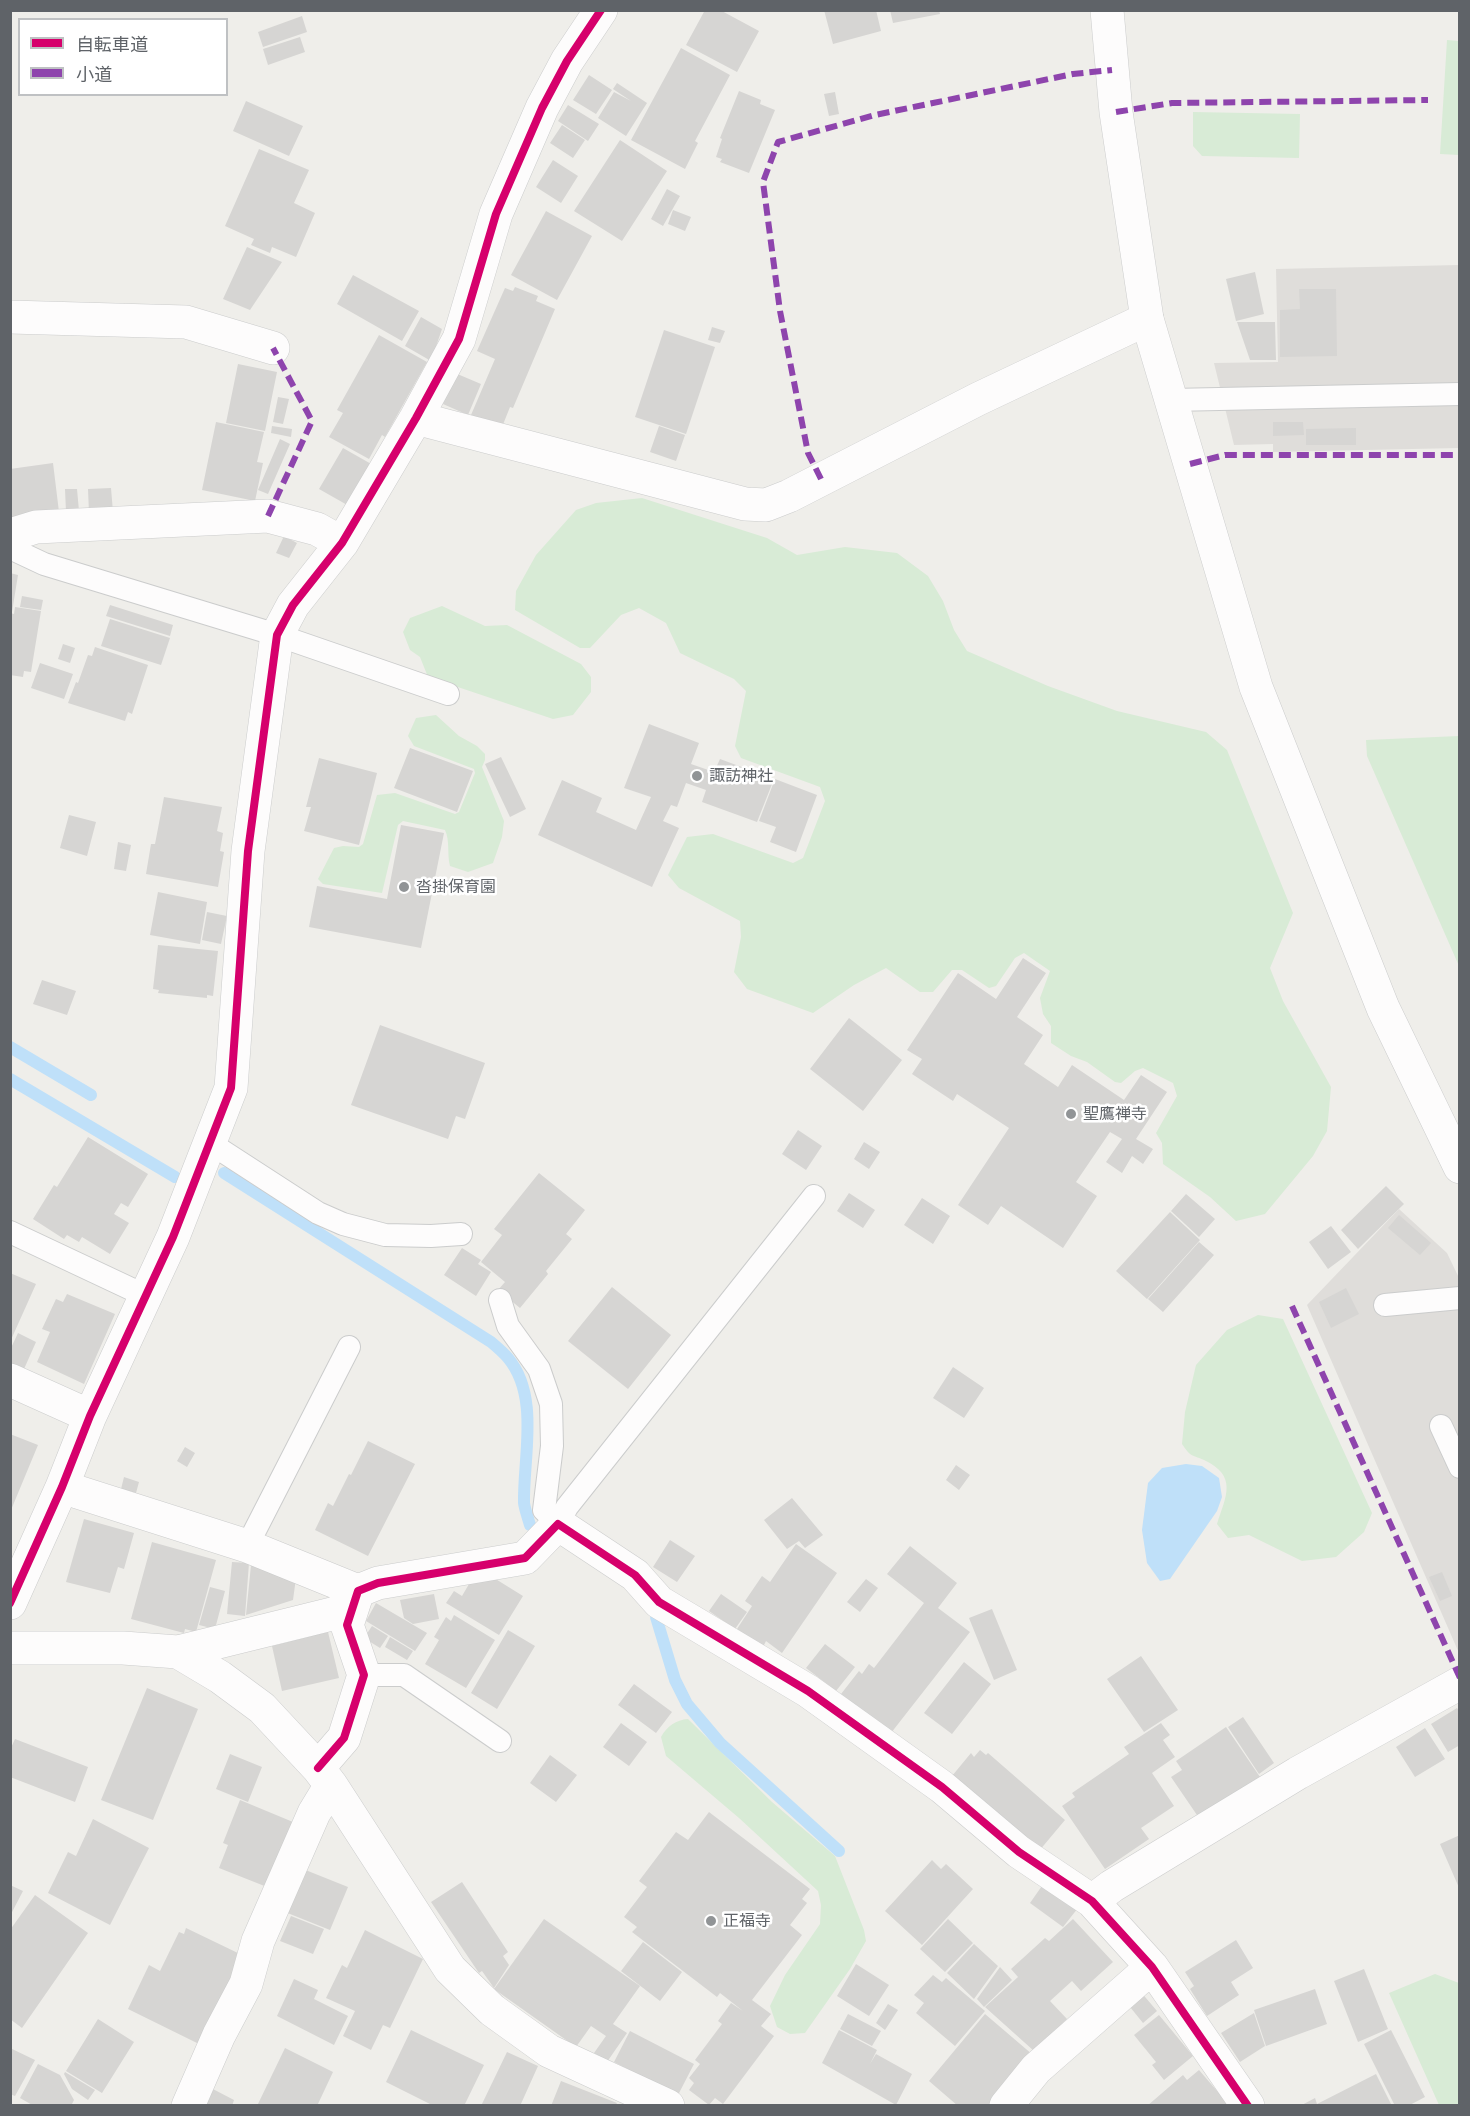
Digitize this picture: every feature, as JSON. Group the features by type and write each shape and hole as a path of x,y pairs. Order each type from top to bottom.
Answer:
{"street":[{"path":"10,1603 62,1487 90,1416 173,1237 231,1088 248,851 277,635 293,605 342,543 416,418 459,339 496,214 542,108 567,61 601,10"},
{"path":"1107,10 1116,112 1147,319 1256,687 1383,1008 1460,1167"},
{"path":"10,317 186,322 273,348"},
{"path":"416,418 745,504 766,505 789,496 978,399 1147,319"},
{"path":"10,535 36,527 268,516 317,529 342,543"},
{"path":"10,1380 90,1416"},
{"path":"62,1487 247,1546 355,1600"},
{"path":"10,1648 123,1648 178,1652 355,1600 378,1583 525,1558 558,1524 635,1575 659,1602 808,1690 942,1787 1018,1852 1092,1901 1152,1967 1248,2106"},
{"path":"188,2106 219,2035 246,1984 258,1941 315,1813 324,1777 344,1738 364,1675 347,1625 355,1600"},
{"path":"178,1652 220,1677 262,1708 324,1777 450,1969 492,2010 549,2051 668,2106"},
{"path":"1092,1901 1112,1886 1298,1773 1460,1683"},
{"path":"1006,2106 1036,2069 1152,1967"}],"lane":[{"path":"1171,400 1460,394"},
{"path":"10,548 44,564 277,635 448,694"},
{"path":"210,1143 318,1213 343,1224 385,1234 431,1236 461,1234"},
{"path":"500,1300 508,1326 539,1369 551,1404 552,1446 544,1510 558,1524 567,1507 814,1196"},
{"path":"10,1232 146,1296"},
{"path":"1385,1305 1460,1298"},
{"path":"247,1546 349,1347"},
{"path":"1441,1426 1460,1467"},
{"path":"364,1675 404,1675 500,1741"}],"shaded area":[{"path":"1459,265 1459,448 1273,452 1273,444 1234,445 1214,363 1278,362 1276,269"},
{"path":"1399,1209 1447,1253 1459,1278 1459,1653 1307,1305"}],"green space":[{"path":"1447,40 1459,41 1459,155 1440,154"},
{"path":"1193,112 1300,114 1299,158 1202,156 1193,146"},
{"path":"642,498 767,538 797,555 845,547 897,553 928,576 943,601 954,630 967,651 1048,686 1117,711 1206,732 1227,750 1293,913 1270,968 1283,1001 1331,1087 1327,1131 1313,1156 1265,1214 1236,1221 1210,1197 1163,1164 1162,1143 1156,1133 1177,1096 1173,1083 1143,1068 1135,1071 1121,1083 1115,1082 1087,1062 1071,1056 1051,1043 1051,1026 1043,1014 1040,998 1050,971 1024,953 1015,958 996,986 989,988 962,970 952,970 933,992 920,992 886,968 854,985 813,1013 747,989 734,972 741,937 740,921 679,888 668,875 687,837 713,834 793,863 803,858 825,801 820,787 741,758 735,746 746,691 734,679 680,653 666,623 639,608 621,615 590,648 580,648 515,610 516,591 536,555 576,510 596,503"},
{"path":"442,606 485,626 507,625 581,664 591,677 591,692 573,715 553,719 428,677 420,657 410,650 403,632 410,618"},
{"path":"436,715 459,736 477,746 485,754 482,767 504,821 502,837 493,863 468,872 450,866 445,830 403,821 398,825 382,893 323,884 318,879 334,848 359,847 363,844 377,795 395,793 455,814 459,812 475,773 474,769 414,746 408,736 416,718"},
{"path":"1460,736 1459,966 1367,756 1366,740"},
{"path":"1258,1315 1283,1319 1372,1513 1364,1532 1336,1557 1302,1561 1249,1535 1228,1538 1217,1524 1227,1488 1222,1473 1215,1466 1191,1455 1182,1444 1185,1412 1196,1365 1227,1330"},
{"path":"688,1719 772,1802 835,1856 864,1930 866,1941 850,1969 805,2033 790,2034 777,2027 770,2006 785,1975 820,1924 821,1905 818,1891 739,1818 666,1756 661,1737 672,1724"},
{"path":"1435,1974 1459,1983 1459,2105 1439,2105 1389,1993"}],"water":[{"path":"1186,1464 1202,1466 1219,1478 1222,1497 1217,1511 1170,1579 1160,1581 1147,1563 1142,1530 1148,1483 1162,1468"}],"building":[{"path":"705,10 720,10 759,31 737,72 686,45"},
{"path":"824,10 876,10 881,31 833,44"},
{"path":"890,10 939,10 940,14 893,23"},
{"path":"302,16 307,32 263,47 258,32"},
{"path":"300,37 305,52 268,65 263,49"},
{"path":"681,48 730,75 695,141 698,143 685,169 631,140"},
{"path":"589,75 612,90 596,114 573,100"},
{"path":"617,83 647,103 626,136 598,118 614,92 631,101 613,89"},
{"path":"739,91 761,100 760,104 775,110 749,173 720,162 722,159 716,157 722,139 720,138"},
{"path":"835,92 839,114 829,116 824,94"},
{"path":"246,101 303,126 289,156 233,131"},
{"path":"568,105 599,124 588,141 558,121"},
{"path":"562,125 585,140 573,158 550,143"},
{"path":"620,140 667,171 622,241 574,211"},
{"path":"259,149 309,170 294,203 315,213 296,257 272,247 270,253 251,245 254,239 225,226"},
{"path":"553,160 578,176 561,203 536,187"},
{"path":"667,189 680,196 663,226 651,219"},
{"path":"673,210 691,217 685,231 668,224"},
{"path":"546,211 592,236 557,300 511,275"},
{"path":"247,247 282,262 250,310 223,299"},
{"path":"1255,272 1264,314 1236,321 1226,279"},
{"path":"353,275 419,311 402,341 337,304"},
{"path":"515,287 538,296 536,301 555,309 513,408 510,407 502,427 471,415 495,359 477,351 505,288 513,291"},
{"path":"1299,289 1336,289 1337,356 1280,357 1280,310 1300,309"},
{"path":"421,317 442,329 431,361 405,346"},
{"path":"1237,322 1275,322 1276,360 1250,360"},
{"path":"712,327 725,331 720,343 708,340"},
{"path":"664,330 715,347 686,434 635,417"},
{"path":"379,335 427,362 385,437 382,435 369,459 329,437 343,413 337,410"},
{"path":"238,364 277,372 265,431 226,423"},
{"path":"455,373 481,384 468,415 443,404"},
{"path":"278,397 289,399 283,424 273,422"},
{"path":"216,422 264,432 257,462 263,463 255,501 202,490"},
{"path":"1273,422 1303,422 1304,435 1273,436"},
{"path":"272,426 292,429 291,437 271,433"},
{"path":"659,426 685,435 676,461 650,452"},
{"path":"1356,428 1356,445 1306,445 1306,429"},
{"path":"280,439 290,444 268,494 258,490"},
{"path":"343,448 373,465 349,506 319,489"},
{"path":"53,463 59,512 10,519 10,469"},
{"path":"111,488 113,512 89,513 88,489"},
{"path":"65,489 77,489 79,511 66,512"},
{"path":"284,536 297,543 289,558 276,553"},
{"path":"10,573 18,575 12,612 10,612"},
{"path":"22,596 43,600 41,610 20,607"},
{"path":"110,605 173,625 170,636 106,616"},
{"path":"15,607 41,611 31,672 24,671 23,677 10,675 10,613 14,614"},
{"path":"110,619 170,638 161,665 101,646"},
{"path":"63,644 75,648 70,663 58,659"},
{"path":"95,647 148,665 132,714 128,712 125,721 68,703 88,655 92,656"},
{"path":"40,663 73,674 64,699 31,688"},
{"path":"649,724 699,743 691,764 714,772 720,759 774,779 757,822 702,802 706,790 686,783 677,807 671,805 663,821 679,828 652,887 538,835 562,780 602,798 596,812 636,830 651,797 624,788"},
{"path":"410,748 473,771 457,812 394,788"},
{"path":"501,757 526,809 510,817 485,764"},
{"path":"319,758 377,773 359,845 304,831 311,807 306,807"},
{"path":"775,779 817,795 796,852 770,842 776,827 759,821"},
{"path":"164,797 222,807 217,831 223,833 220,851 224,852 218,887 146,874 151,844 155,844"},
{"path":"69,815 96,822 87,856 60,848"},
{"path":"401,825 444,833 421,948 309,927 317,886 387,899"},
{"path":"118,842 131,845 126,871 114,869"},
{"path":"158,892 207,902 200,944 150,935"},
{"path":"207,912 227,916 221,944 202,940"},
{"path":"158,945 218,951 213,996 207,995 207,998 158,993 159,990 153,989"},
{"name":"聖鷹禅寺","path":"1023,958 1046,973 1017,1017 1043,1035 1024,1064 1058,1087 1072,1065 1124,1100 1141,1075 1167,1092 1136,1139 1153,1149 1143,1164 1132,1156 1122,1173 1106,1162 1122,1139 1110,1132 1076,1182 1097,1196 1063,1248 1001,1206 988,1225 958,1205 1009,1128 957,1094 953,1101 912,1074 922,1059 907,1050 958,973 996,999"},
{"path":"42,980 76,991 67,1015 33,1004"},
{"path":"849,1018 902,1060 863,1111 810,1069"},
{"path":"380,1025 485,1063 465,1119 456,1116 448,1139 351,1105"},
{"path":"798,1130 822,1146 806,1170 782,1154"},
{"path":"88,1137 148,1174 128,1207 121,1203 114,1214 129,1223 110,1254 82,1237 79,1242 67,1235 64,1239 33,1219 54,1185 57,1187"},
{"path":"864,1142 880,1152 869,1169 854,1159"},
{"path":"539,1173 585,1210 566,1234 572,1239 546,1271 548,1274 520,1308 498,1290 505,1282 481,1262 502,1235 494,1229"},
{"path":"1386,1186 1404,1204 1358,1249 1341,1230"},
{"path":"849,1193 875,1210 863,1228 837,1211"},
{"path":"1186,1194 1215,1219 1199,1237 1171,1211"},
{"path":"922,1198 950,1216 933,1244 904,1225"},
{"path":"1170,1212 1200,1240 1147,1299 1116,1271"},
{"path":"1399,1215 1431,1243 1420,1255 1388,1228"},
{"path":"1331,1226 1351,1252 1328,1269 1309,1242"},
{"path":"1199,1242 1214,1255 1163,1312 1148,1299"},
{"path":"462,1248 481,1260 478,1264 491,1272 476,1296 444,1275"},
{"path":"10,1273 36,1284 10,1342"},
{"path":"612,1287 671,1335 628,1389 568,1341"},
{"path":"1346,1288 1359,1314 1331,1328 1319,1302"},
{"path":"67,1294 115,1314 84,1384 37,1362 50,1332 42,1329 56,1299 63,1302"},
{"path":"18,1333 36,1342 24,1369 10,1363 10,1350"},
{"path":"953,1367 984,1388 964,1418 933,1398"},
{"path":"10,1434 38,1445 11,1510 10,1510"},
{"path":"368,1441 415,1464 368,1556 315,1530 328,1503 333,1506"},
{"path":"185,1447 195,1453 187,1467 177,1461"},
{"path":"956,1465 970,1475 959,1490 946,1480"},
{"path":"124,1477 139,1482 136,1493 121,1489"},
{"path":"792,1498 823,1535 805,1548 799,1541 787,1549 764,1520"},
{"path":"84,1519 134,1533 124,1569 118,1567 110,1593 66,1582"},
{"path":"670,1540 695,1556 677,1582 653,1567"},
{"path":"152,1542 216,1560 196,1632 185,1629 184,1633 131,1619"},
{"path":"796,1544 837,1573 782,1653 766,1641 763,1647 737,1629 752,1606 745,1601 762,1576 770,1582"},
{"path":"910,1546 957,1583 938,1608 970,1632 891,1733 841,1694 859,1671 862,1674 869,1664 874,1668 924,1603 887,1574"},
{"path":"232,1562 249,1563 245,1616 227,1614"},
{"path":"251,1565 296,1578 293,1600 246,1615"},
{"path":"1442,1572 1452,1596 1440,1601 1429,1577"},
{"path":"494,1578 523,1596 499,1635 446,1603 454,1591 462,1596 469,1584"},
{"path":"866,1579 878,1588 860,1612 847,1602"},
{"path":"210,1587 225,1591 215,1629 199,1625"},
{"path":"434,1594 439,1619 413,1624 404,1618 400,1600"},
{"path":"721,1594 747,1612 735,1629 709,1611"},
{"path":"376,1603 427,1633 415,1651 366,1621"},
{"path":"992,1609 1017,1670 994,1680 969,1618"},
{"path":"454,1615 495,1640 466,1688 425,1664 439,1640 434,1637 446,1617 451,1621"},
{"path":"372,1626 388,1636 380,1648 364,1638"},
{"path":"508,1630 535,1646 497,1709 471,1693"},
{"path":"328,1632 339,1678 282,1691 272,1646"},
{"path":"390,1637 413,1651 407,1660 385,1647"},
{"path":"825,1644 855,1667 836,1691 806,1668"},
{"path":"1141,1656 1178,1710 1144,1732 1107,1679"},
{"path":"964,1662 991,1684 952,1734 924,1713"},
{"path":"634,1684 672,1712 656,1733 618,1705"},
{"path":"147,1688 198,1709 153,1820 101,1800"},
{"path":"1457,1708 1460,1712 1460,1745 1448,1752 1431,1724"},
{"path":"1243,1717 1274,1763 1259,1774 1228,1727"},
{"path":"621,1723 647,1742 629,1766 603,1747"},
{"path":"1161,1723 1170,1735 1163,1740 1175,1757 1152,1773 1174,1806 1141,1828 1149,1839 1105,1869 1062,1806 1075,1797 1072,1793 1129,1754 1124,1747"},
{"path":"1226,1727 1260,1777 1199,1818 1171,1777 1182,1770 1176,1761"},
{"path":"1425,1728 1445,1759 1415,1777 1396,1747"},
{"path":"15,1739 88,1767 75,1802 10,1777 10,1750"},
{"path":"980,1750 986,1755 988,1753 1065,1820 1039,1851 952,1776 971,1753 974,1757"},
{"path":"230,1754 262,1767 248,1802 216,1789"},
{"path":"550,1755 577,1775 556,1802 530,1783"},
{"path":"240,1800 293,1822 267,1887 219,1868 228,1845 223,1843"},
{"name":"正福寺","path":"709,1812 810,1889 802,1899 807,1903 790,1925 802,1935 752,2000 771,2014 761,2026 774,2036 723,2104 715,2098 709,2105 689,2090 694,2083 689,2078 700,2064 695,2060 722,2024 718,2021 731,2003 743,2011 720,1993 717,1997 632,1932 637,1927 624,1917 647,1887 639,1881 676,1832 688,1840"},
{"path":"93,1819 149,1848 110,1925 48,1893 68,1852 76,1856"},
{"path":"1460,1835 1460,1890 1440,1844"},
{"path":"932,1860 941,1869 946,1864 973,1889 922,1945 885,1911"},
{"path":"303,1869 348,1887 330,1930 285,1912"},
{"path":"462,1882 508,1952 503,1956 509,1965 494,1988 482,1971 479,1973 431,1902"},
{"path":"1044,1883 1078,1908 1063,1927 1030,1903"},
{"path":"10,1885 23,1891 10,1916"},
{"path":"35,1895 88,1933 22,2028 10,2019 10,1930"},
{"path":"291,1916 324,1929 313,1954 280,1941"},
{"path":"544,1919 640,1986 613,2024 627,2033 607,2062 594,2053 606,2036 591,2026 576,2047 494,1989"},
{"path":"948,1919 973,1943 945,1972 920,1949"},
{"path":"1073,1919 1113,1962 1081,1991 1072,1981 1050,2001 1067,2019 1034,2051 985,2007 1018,1977 1011,1969 1045,1938 1049,1941"},
{"path":"186,1928 242,1955 199,2044 128,2009 149,1965 160,1971 179,1932 184,1934"},
{"path":"365,1930 423,1959 390,2028 383,2025 371,2050 343,2036 355,2011 326,1998 342,1965 347,1968"},
{"path":"1236,1940 1253,1968 1231,1982 1239,1995 1207,2016 1190,1989 1194,1986 1185,1972"},
{"path":"643,1942 682,1972 660,2001 621,1971"},
{"path":"974,1944 998,1966 974,1999 947,1973"},
{"path":"856,1964 889,1985 869,2016 837,1996"},
{"path":"1000,1967 1012,1980 984,2007 977,1999"},
{"path":"1364,1969 1388,2029 1358,2042 1334,1981"},
{"path":"933,1975 942,1982 946,1978 985,2011 955,2046 916,2013 924,2003 914,1995"},
{"path":"294,1979 318,1990 314,1999 348,2016 334,2045 277,2016"},
{"path":"1315,1989 1327,2024 1266,2046 1254,2010"},
{"path":"1140,1991 1157,2011 1143,2023 1126,2002"},
{"path":"888,2004 898,2010 885,2030 876,2023"},
{"path":"1254,2013 1265,2046 1240,2062 1221,2033"},
{"path":"848,2014 881,2031 872,2046 840,2029"},
{"path":"985,2014 1033,2055 990,2106 958,2106 929,2081"},
{"path":"1159,2015 1193,2056 1164,2080 1152,2065 1156,2062 1134,2035"},
{"path":"98,2019 134,2042 102,2093 66,2071"},
{"path":"411,2030 484,2065 464,2106 434,2106 386,2082"},
{"path":"839,2030 877,2050 870,2064 876,2054 912,2074 896,2105 822,2063"},
{"path":"1391,2030 1425,2097 1408,2106 1395,2106 1364,2044"},
{"path":"630,2031 694,2064 678,2095 614,2062"},
{"path":"10,2048 35,2060 15,2096 10,2094"},
{"path":"285,2048 333,2072 317,2106 257,2106"},
{"path":"507,2052 538,2066 520,2106 481,2106"},
{"path":"38,2064 60,2075 74,2100 71,2106 34,2106 20,2098"},
{"path":"1199,2070 1230,2106 1147,2106 1183,2075 1187,2080"},
{"path":"65,2072 95,2090 88,2100 72,2089"},
{"path":"1376,2074 1392,2106 1300,2106 1315,2098 1317,2104"},
{"path":"561,2081 617,2103 615,2106 551,2106"},
{"path":"209,2087 234,2100 232,2106 200,2106"}],"waterway":[{"path":"10,1047 91,1095"},
{"path":"10,1079 175,1177"},
{"path":"224,1173 491,1342 508,1358 518,1373 527,1409 524,1503 530,1525"},
{"path":"656,1617 675,1680 687,1704 720,1743 839,1851"}],"marked path":[{"path":"821,479 808,453 780,311 763,182 778,142 875,115 1073,74 1112,70"},
{"path":"1116,112 1172,103 1428,100"},
{"path":"268,516 312,421 273,348"},
{"path":"1190,464 1225,455 1460,455"},
{"path":"1292,1306 1460,1678"}],"cycle path":[{"path":"10,1603 62,1487 90,1416 173,1237 231,1088 248,851 277,635 293,605 342,543 416,418 459,339 496,214 542,108 567,61 601,10"},
{"path":"318,1768 344,1738 364,1675 347,1625 358,1591 378,1583 525,1558 558,1524 635,1575 659,1602 808,1691 942,1787 1019,1852 1092,1901 1152,1967 1248,2106"}],"place":[{"name":"諏訪神社","path":"697,776"},
{"name":"沓掛保育園","path":"404,887"},
{"name":"聖鷹禅寺","path":"1071,1114"},
{"name":"正福寺","path":"711,1921"}]}
